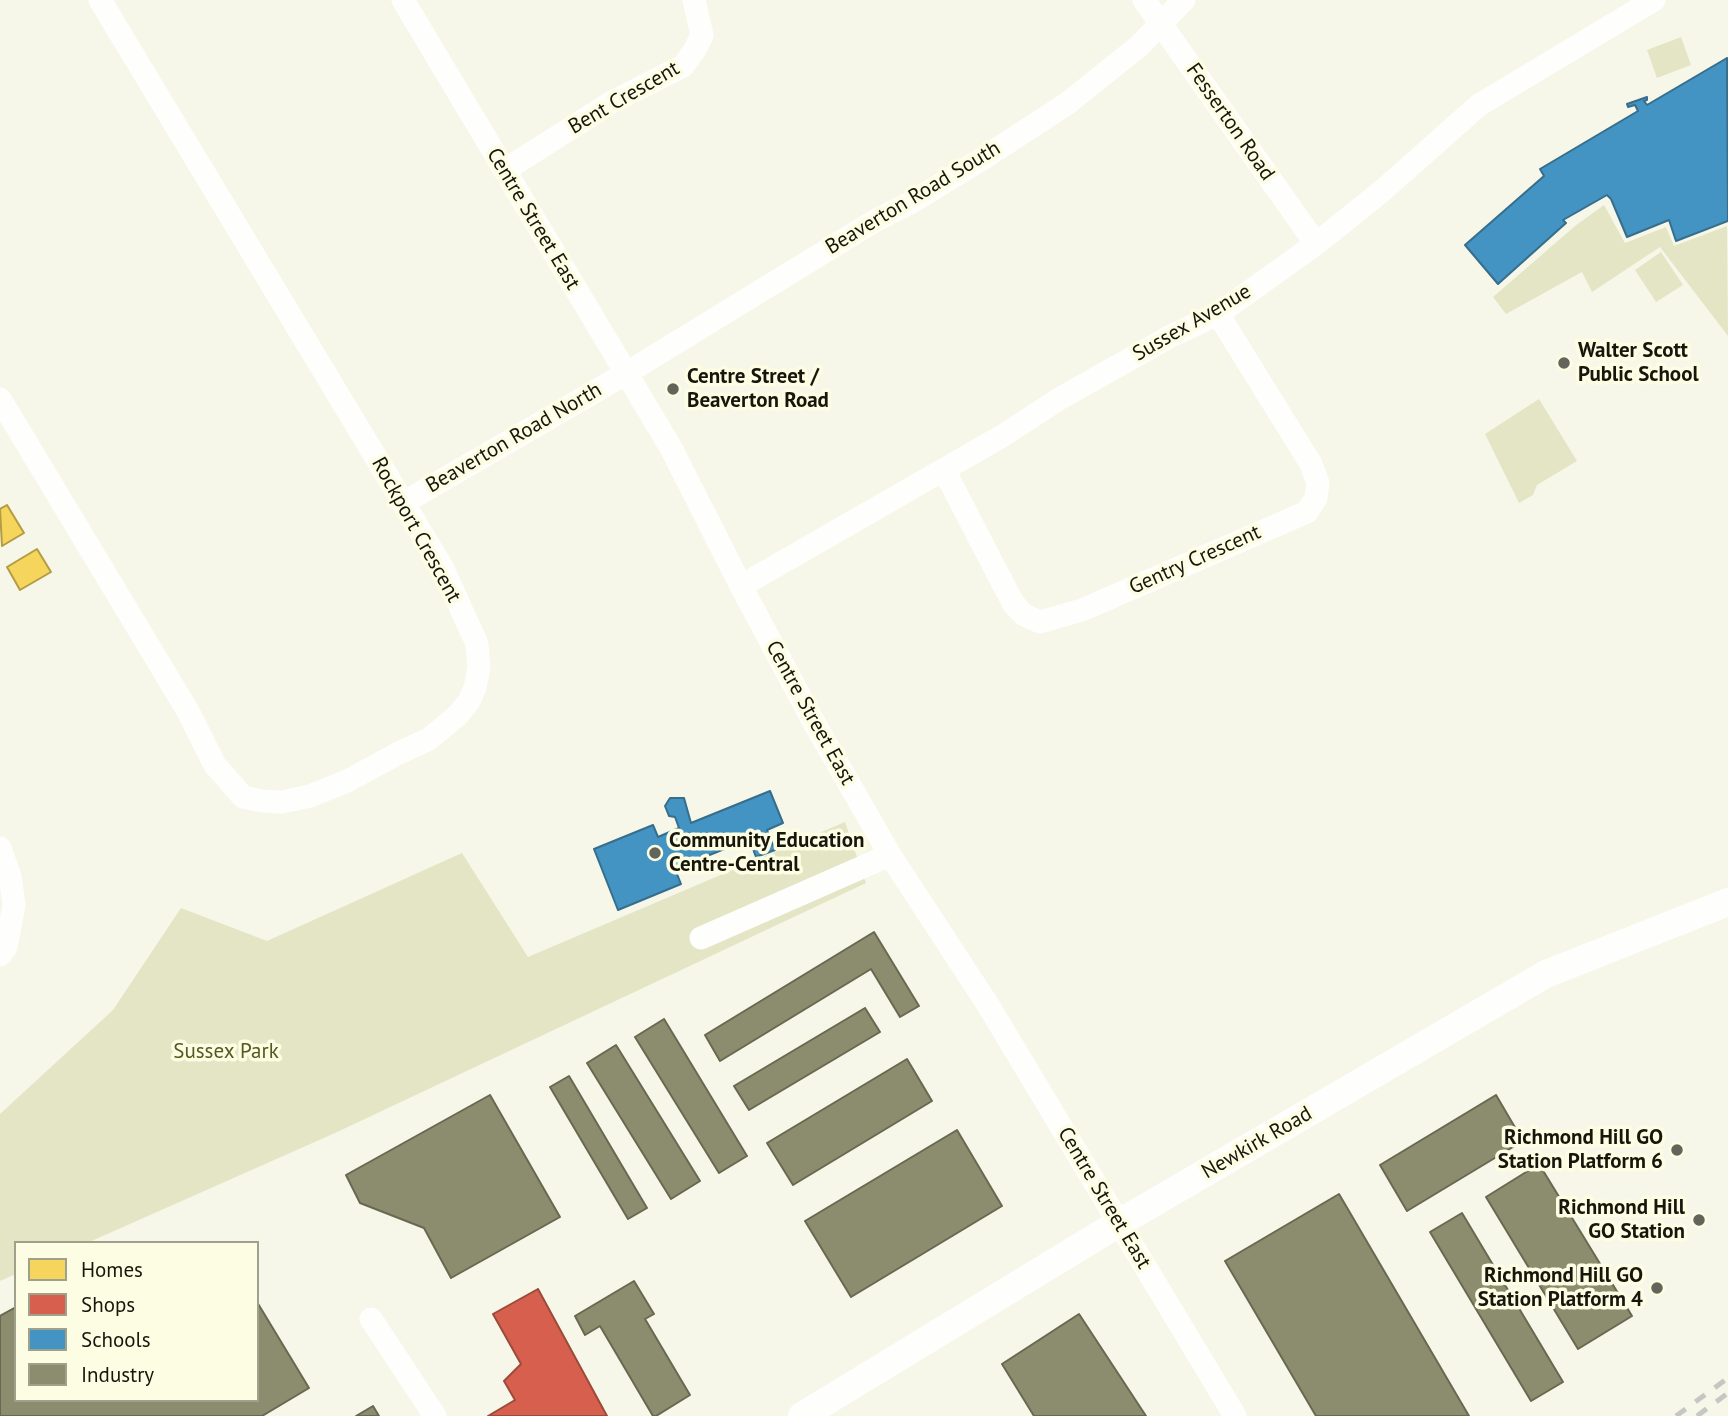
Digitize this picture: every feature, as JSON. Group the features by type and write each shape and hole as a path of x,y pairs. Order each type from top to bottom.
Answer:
{"street":[{"name":"Rockport Crescent","path":"0,399 189,713 215,765 243,797 282,802 310,796 348,781 429,740 458,715 469,701 479,667 477,644 442,567 100,0"},
{"name":"Centre Street East","path":"403,0 671,447 812,719 890,855 988,1005 1235,1416"},
{"name":"Bent Crescent","path":"505,170 612,102 682,66 702,35 694,0"},
{"name":"Fesserton Road","path":"1144,0 1316,244"},
{"name":"Beaverton Road South","path":"625,374 878,219 912,202 1068,103 1139,46 1184,0"},
{"name":"Sussex Avenue","path":"741,586 1148,349 1218,314 1316,244 1382,191 1479,105 1654,0"},
{"name":"Gentry Crescent","path":"944,470 1013,603 1024,615 1041,622 1082,610 1307,512 1316,498 1318,483 1311,464 1218,314"},
{"name":"Beaverton Road North","path":"403,503 625,374"},
{"path":"0,848 10,876 14,905 6,947 0,955"},
{"path":"701,938 890,855"},
{"name":"Newkirk Road","path":"802,1416 1119,1223 1546,974 1728,902"},
{"path":"371,1318 435,1416"}],"green space":[{"path":"1681,37 1691,65 1657,78 1647,50"},
{"path":"1604,205 1625,243 1666,227 1674,246 1727,226 1728,336 1660,247 1592,292 1582,272 1506,314 1493,297 1575,226"},
{"path":"1661,252 1683,285 1656,302 1635,270"},
{"path":"1539,399 1577,461 1537,485 1533,495 1519,503 1485,434"},
{"name":"Sussex Park","path":"845,822 866,883 335,1133 92,1241 14,1241 14,1275 0,1281 0,1114 113,1010 181,908 267,941 462,853 528,957"}],"building: Homes":[{"path":"7,505 24,533 2,546 0,509"},
{"path":"37,549 51,572 20,590 7,567"}],"building: Shops":[{"path":"538,1289 607,1416 488,1416 515,1400 504,1381 521,1364 493,1314"}],"building: Schools":[{"path":"1727,58 1728,221 1676,241 1669,220 1627,237 1607,195 1563,220 1566,223 1498,284 1465,245 1544,176 1540,169 1638,111 1635,105 1628,107 1627,104 1647,97 1644,101 1647,105"},
{"name":"Community Education Centre-Central","path":"770,791 783,823 767,830 775,850 756,857 749,839 675,869 681,884 618,910 594,849 653,825 658,837 679,828 675,817 669,816 665,806 670,798 684,798 691,823"}],"building: Industry":[{"path":"874,932 919,1006 900,1017 871,969 720,1061 705,1035"},
{"path":"865,1008 880,1032 749,1110 734,1086"},
{"path":"664,1019 747,1156 719,1173 635,1037"},
{"path":"616,1045 700,1181 671,1199 587,1063"},
{"path":"907,1059 932,1101 793,1185 767,1143"},
{"path":"569,1076 647,1208 628,1219 550,1087"},
{"path":"490,1095 560,1217 451,1278 424,1228 360,1203 346,1175"},
{"path":"1496,1095 1523,1141 1407,1211 1380,1165"},
{"path":"957,1130 1002,1206 851,1297 805,1221"},
{"path":"1539,1164 1632,1316 1578,1349 1486,1197"},
{"path":"1339,1194 1469,1416 1316,1416 1225,1261"},
{"path":"1462,1213 1563,1382 1531,1401 1430,1232"},
{"path":"634,1281 654,1314 645,1319 690,1395 656,1416 653,1416 600,1326 585,1335 575,1316"},
{"path":"259,1305 309,1388 262,1416 0,1416 0,1316 14,1308 14,1402 259,1402"},
{"path":"1079,1314 1146,1416 1034,1416 1002,1364"},
{"path":"373,1406 379,1416 356,1416"}],"railway":[{"path":"1676,1416 1728,1378"},
{"path":"1697,1416 1728,1393"}],"place":[{"name":"Walter Scott Public School","path":"1564,363"},
{"name":"Centre Street / Beaverton Road","path":"673,389"},
{"name":"Community Education Centre-Central","path":"655,853"},
{"name":"Richmond Hill GO Station Platform 6","path":"1677,1150"},
{"name":"Richmond Hill GO Station","path":"1699,1220"},
{"name":"Richmond Hill GO Station Platform 4","path":"1657,1288"}]}
